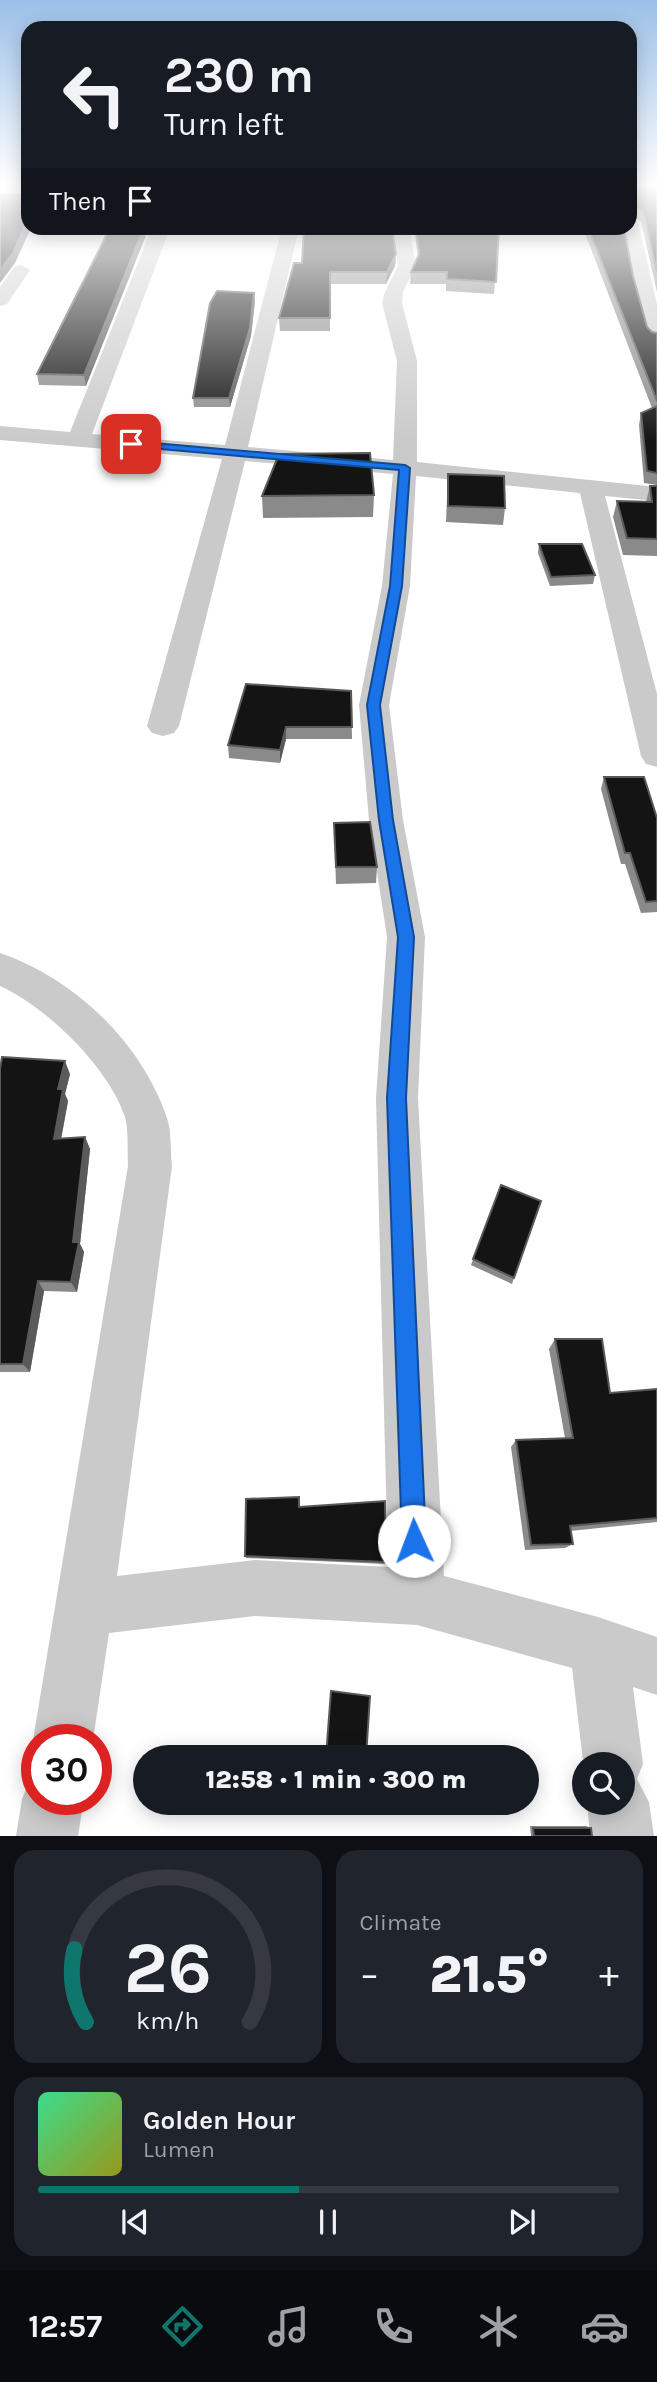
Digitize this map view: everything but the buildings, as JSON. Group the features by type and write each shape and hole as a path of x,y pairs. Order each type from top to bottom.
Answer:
{"street":[{"path":"0,300 21,270"},
{"path":"78,440 145,270"},
{"path":"163,726 281,270"},
{"path":"406,270 394,292 393,303 407,361 405,468 396,586 374,705 386,820 406,937 397,1098 416,1597"},
{"path":"649,286 657,336"},
{"path":"0,433 405,468 657,494"},
{"path":"591,488 657,756"},
{"path":"0,968 14,973 67,1008 128,1077 146,1120 150,1166 66,1724"},
{"path":"85,1608 255,1588 416,1597 598,1646 657,1666"},
{"path":"598,1646 611,1752"},
{"path":"47,1836 50,1815"},
{"path":"620,1815 622,1836"}],"route":[{"path":"131,444 405,468 396,586 374,705 386,820 406,937 397,1098 414,1541"}]}
